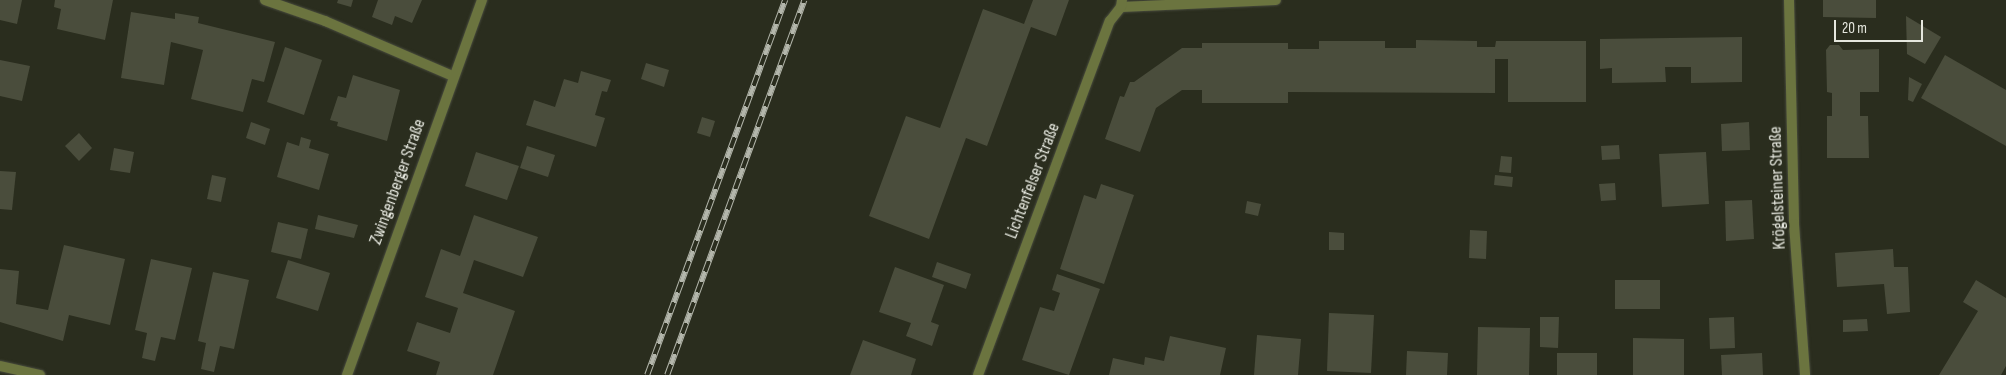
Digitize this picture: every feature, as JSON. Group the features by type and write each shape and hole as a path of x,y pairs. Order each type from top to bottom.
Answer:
{"street":[{"path":"265,0 325,21 453,76"},
{"name":"Zwingenberger Straße","path":"347,375 453,76 482,0"},
{"path":"1121,3 1276,0"},
{"name":"Krögelsteiner Straße","path":"1789,0 1794,224 1804,375"},
{"name":"Lichtenfelser Straße","path":"978,375 1110,21 1121,3"},
{"path":"0,366 40,375"}],"building":[{"path":"0,0 22,0 17,24 0,20"},
{"path":"55,0 113,0 105,40 57,29 61,9 54,7"},
{"path":"338,0 353,0 351,7 337,3"},
{"path":"378,0 422,0 412,23 395,16 392,25 372,17"},
{"path":"1033,0 1069,0 1056,36 1031,27 987,146 966,138 929,239 869,216 906,116 940,128 983,9 1024,24"},
{"path":"1823,0 1876,0 1876,18 1823,17"},
{"path":"131,12 175,19 175,13 199,17 198,23 275,42 264,82 252,79 243,112 191,99 203,50 171,42 164,85 121,78"},
{"path":"1906,16 1941,37 1925,64 1907,54"},
{"path":"1742,37 1742,82 1691,83 1691,67 1665,67 1666,82 1612,83 1612,68 1600,69 1600,39"},
{"path":"1416,40 1477,41 1477,47 1495,47 1496,41 1586,41 1586,102 1508,102 1508,59 1495,59 1495,93 1288,92 1288,103 1202,103 1202,90 1182,90 1156,108 1140,152 1105,139 1120,96 1124,97 1130,82 1134,82 1182,48 1202,48 1202,43 1288,43 1288,49 1319,49 1319,41 1385,41 1385,48 1416,48"},
{"path":"1830,45 1839,45 1843,50 1879,49 1879,92 1860,92 1860,116 1868,116 1869,158 1827,158 1827,116 1832,116 1832,93 1827,92 1826,50"},
{"path":"285,47 322,60 304,115 267,102"},
{"path":"1945,55 2006,90 2006,146 1921,98"},
{"path":"0,60 30,66 22,101 0,96"},
{"path":"646,63 669,70 664,87 641,79"},
{"path":"581,71 611,80 607,92 602,91 595,115 605,118 596,147 526,125 534,100 555,107 564,79 578,83"},
{"path":"353,75 400,90 387,141 337,126 338,122 330,120 338,96 346,98"},
{"path":"1909,77 1922,84 1913,102 1908,100"},
{"path":"702,117 715,121 710,137 697,133"},
{"path":"251,122 270,129 265,145 246,138"},
{"path":"1749,122 1750,150 1722,151 1721,124"},
{"path":"79,133 92,148 79,161 65,146"},
{"path":"301,137 311,140 309,148 329,154 319,190 277,177 287,142 299,146"},
{"path":"1619,145 1620,159 1602,160 1601,146"},
{"path":"527,146 555,155 548,177 520,168"},
{"path":"114,148 134,152 130,173 110,170"},
{"path":"476,152 519,166 507,200 465,186"},
{"path":"1706,152 1709,204 1662,207 1659,154"},
{"path":"1501,156 1512,157 1511,173 1499,172"},
{"path":"0,171 16,172 12,210 0,209"},
{"path":"212,175 226,178 221,202 207,199"},
{"path":"1495,175 1513,177 1512,187 1494,185"},
{"path":"1615,183 1616,200 1601,201 1599,184"},
{"path":"1101,184 1134,195 1104,284 1060,269 1084,195 1096,199"},
{"path":"1752,200 1754,239 1726,241 1725,201"},
{"path":"1247,201 1261,204 1258,216 1245,213"},
{"path":"318,215 358,225 354,238 315,229"},
{"path":"474,215 538,237 523,277 474,260 463,293 515,311 493,375 436,375 440,362 407,351 417,322 450,333 458,308 425,297 441,249 460,256"},
{"path":"278,222 308,229 301,259 271,252"},
{"path":"1470,230 1487,231 1486,259 1469,258"},
{"path":"1329,232 1344,233 1344,250 1329,250"},
{"path":"64,245 125,259 110,325 69,315 63,341 0,322 0,269 19,271 16,304 48,310"},
{"path":"1893,249 1894,267 1908,267 1910,312 1887,314 1884,284 1837,287 1835,253"},
{"path":"151,259 192,268 175,340 161,337 155,361 142,358 147,333 135,330"},
{"path":"288,260 330,273 318,311 276,298"},
{"path":"937,262 971,274 966,289 932,277"},
{"path":"895,267 944,285 931,322 939,325 932,346 906,336 911,323 879,312"},
{"path":"213,272 249,280 234,349 220,346 214,372 201,369 206,343 198,341"},
{"path":"1057,274 1100,289 1069,375 1022,360 1040,307 1054,311 1060,293 1052,290"},
{"path":"1615,280 1660,280 1660,309 1615,309"},
{"path":"1976,280 2006,298 2006,366 2001,375 1939,375 1978,311 1963,302"},
{"path":"1329,313 1374,315 1371,373 1327,371"},
{"path":"1540,317 1559,317 1558,348 1540,347"},
{"path":"1734,317 1735,348 1710,349 1709,318"},
{"path":"1867,319 1868,331 1843,332 1843,320"},
{"path":"1478,327 1530,328 1529,375 1477,375"},
{"path":"1257,335 1301,339 1298,375 1254,375"},
{"path":"1170,336 1226,348 1220,375 1109,375 1113,358 1144,365 1145,357 1164,361"},
{"path":"1633,338 1684,339 1684,375 1633,375"},
{"path":"863,340 916,359 911,375 850,375"},
{"path":"1407,351 1448,353 1447,375 1406,375"},
{"path":"1557,353 1597,353 1597,375 1557,375"},
{"path":"1762,353 1763,375 1722,375 1721,355"}],"railway":[{"path":"647,375 785,0"},
{"path":"667,375 804,0"}]}
